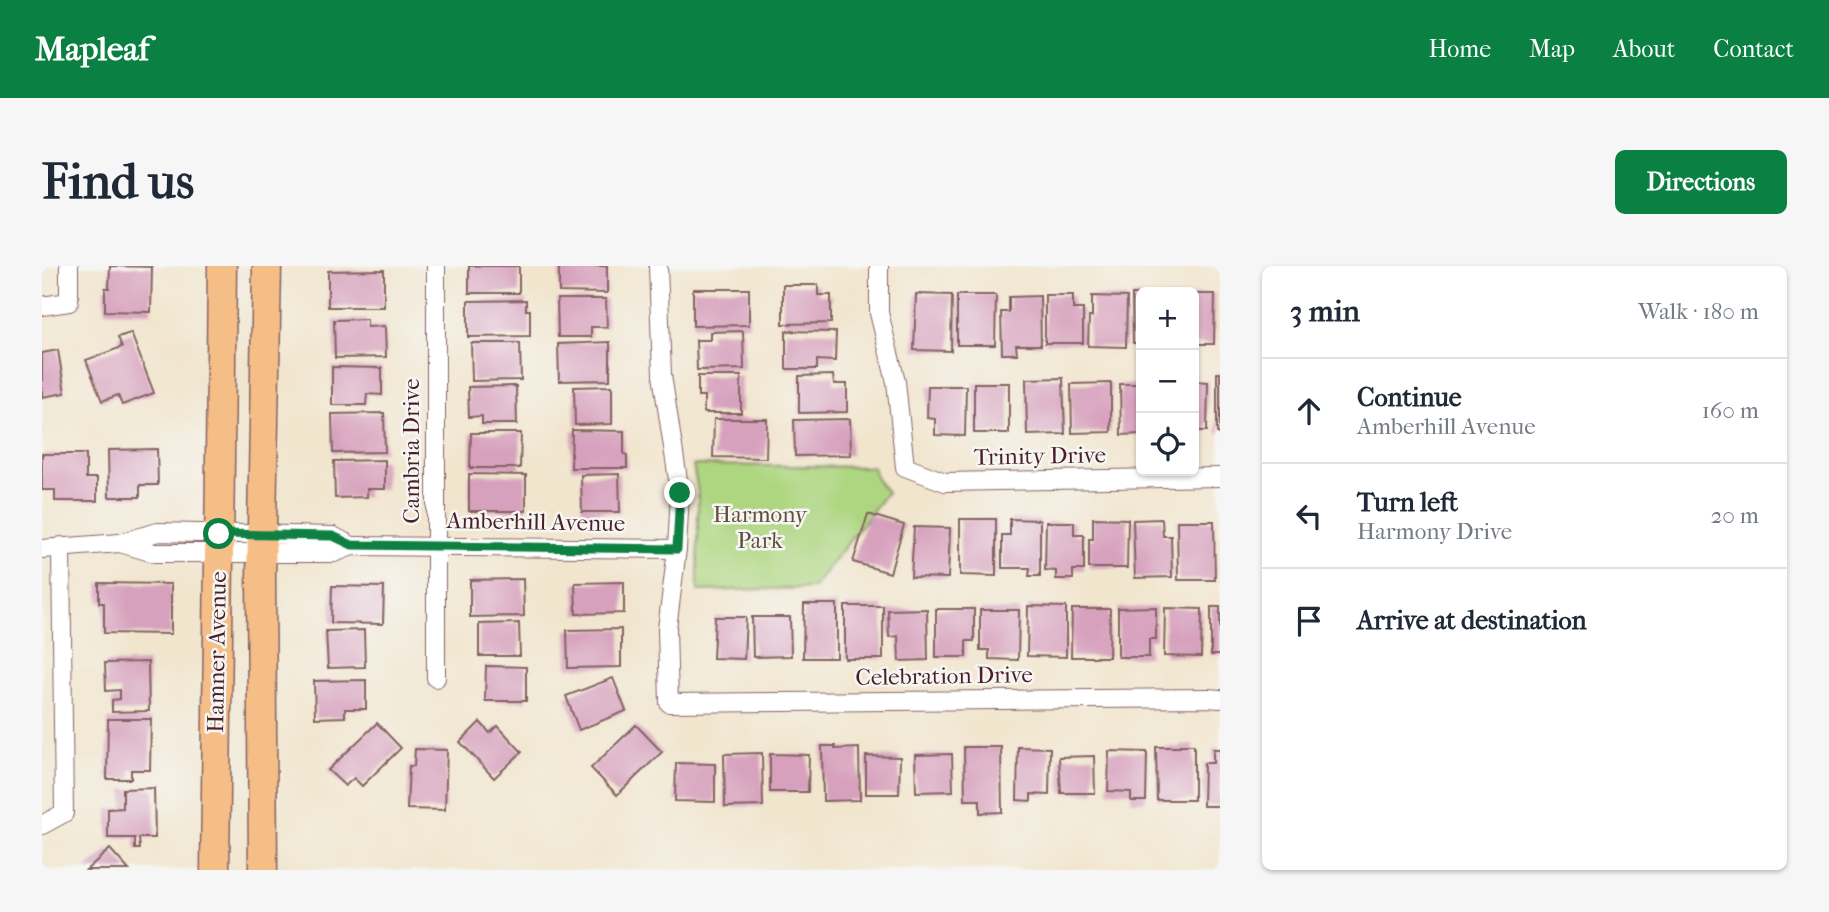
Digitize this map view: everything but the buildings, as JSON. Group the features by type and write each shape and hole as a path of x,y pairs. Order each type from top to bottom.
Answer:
{"main road":[{"name":"Hamner Avenue","path":"215,870 222,266"},
{"name":"Hamner Avenue","path":"263,870 262,543 267,266"}],"street":[{"path":"42,306 69,302 69,266"},
{"name":"Cambria Drive","path":"436,266 436,678"},
{"path":"657,266 662,375 680,493 677,549"},
{"name":"Trinity Drive","path":"879,266 879,313 896,382 905,467 945,482 1220,477"},
{"name":"Amberhill Avenue","path":"42,549 120,543 158,533 219,543 262,543 334,553 352,545 677,549"},
{"path":"42,825 64,813 61,546"},
{"name":"Celebration Drive","path":"677,549 667,629 669,703 1220,699"}],"green space":[{"name":"Harmony Park","path":"693,465 873,467 876,479 887,492 813,588 698,591 698,492"}],"route":[{"path":"219,534 333,536 352,545 677,549 680,493"}]}
